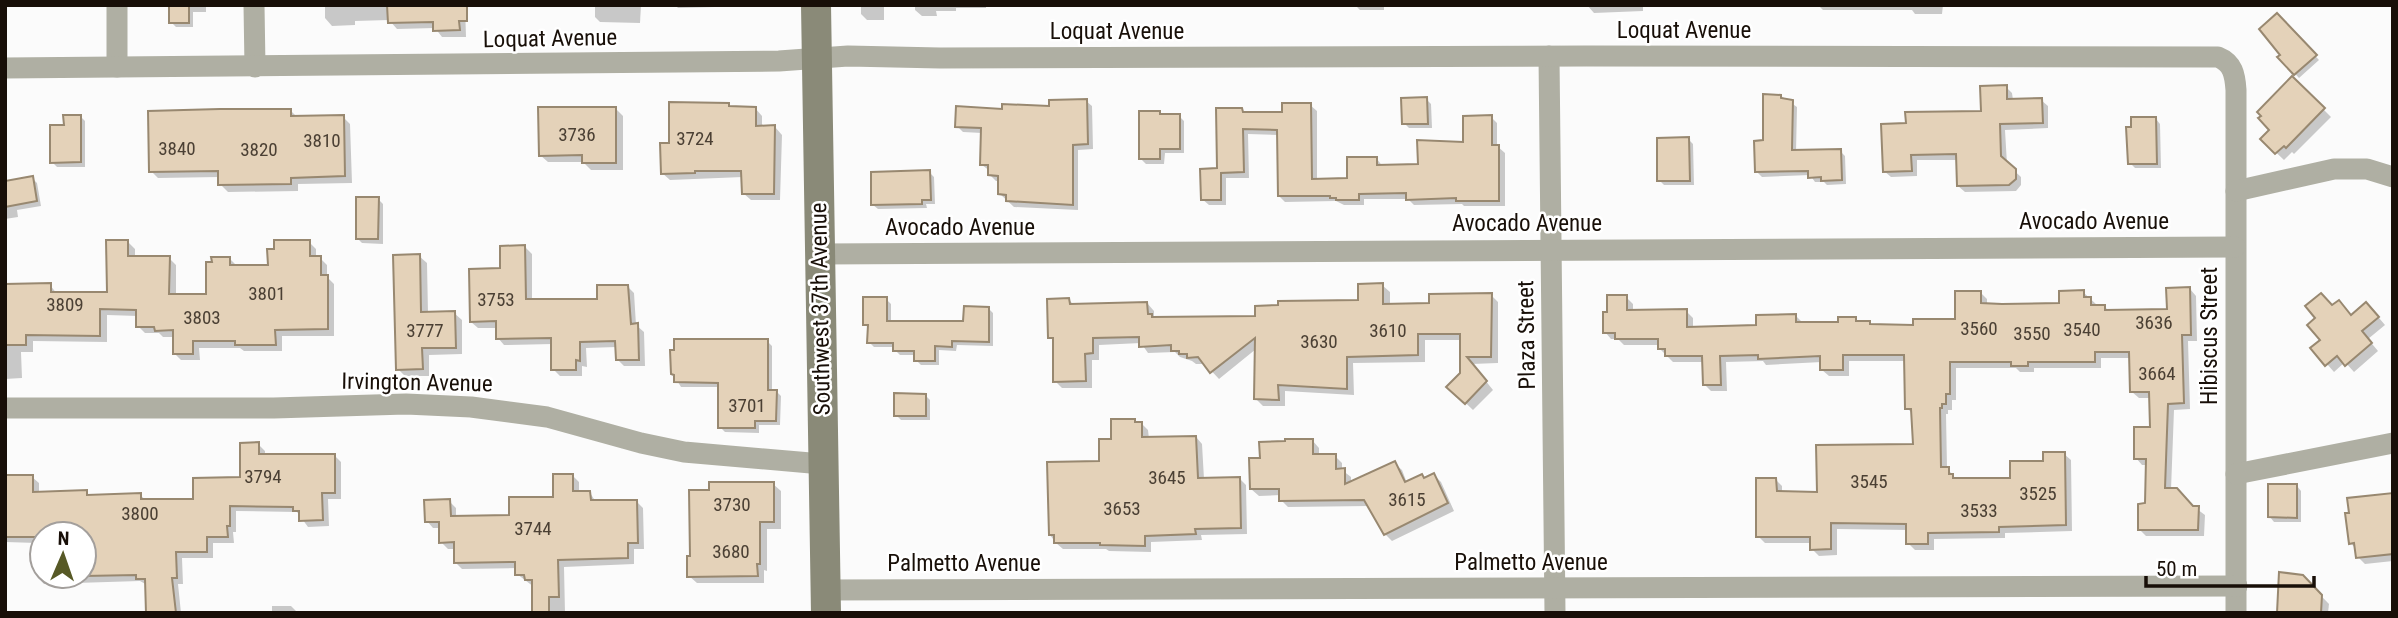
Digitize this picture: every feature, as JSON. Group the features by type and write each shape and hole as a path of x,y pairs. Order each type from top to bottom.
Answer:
{"main road":[{"name":"Southwest 37th Avenue","path":"816,5 825,601"}],"street":[{"path":"117,5 117,67"},
{"path":"254,5 255,67"},
{"name":"Loquat Avenue","path":"5,68 779,61 848,56 2200,56 2218,57 2227,62"},
{"name":"Plaza Street","path":"1549,56 1555,613"},
{"name":"Hibiscus Street","path":"2227,62 2233,72 2236,90 2236,613"},
{"path":"2236,191 2334,169 2367,169 2393,177"},
{"name":"Avocado Avenue","path":"820,254 2235,247"},
{"name":"Irvington Avenue","path":"5,408 274,408 406,404 471,407 547,417 641,443 693,454 822,464"},
{"path":"2236,474 2393,443"},
{"name":"Palmetto Avenue","path":"825,601 1555,588 2237,586"}],"building":[{"path":"169,5 189,5 189,23 169,23"},
{"path":"387,5 467,5 467,21 459,21 460,30 433,31 433,22 388,23"},
{"path":"2277,13 2317,55 2294,75 2277,57 2280,55 2259,29"},
{"path":"2292,76 2325,108 2286,148 2284,146 2275,154 2260,139 2269,130 2258,118 2261,116 2257,112"},
{"path":"2007,85 2007,99 2042,98 2043,123 2000,124 2001,156 2016,169 2016,179 2009,185 1957,186 1956,154 1911,155 1912,171 1883,172 1881,124 1906,123 1905,112 1981,111 1980,86"},
{"path":"1763,94 1781,95 1781,98 1793,100 1792,150 1841,149 1842,180 1821,181 1821,177 1808,178 1808,171 1755,172 1754,141 1763,140"},
{"path":"1427,97 1428,124 1402,124 1401,98"},
{"path":"1087,99 1088,144 1073,145 1073,205 1006,201 1006,195 998,194 998,176 988,175 988,165 980,165 981,128 955,127 956,106 1002,109 1002,104 1049,106 1049,100"},
{"path":"669,102 729,103 729,106 756,107 756,126 775,125 774,194 742,194 741,171 661,174 660,143 669,143"},
{"path":"1282,103 1311,103 1312,179 1347,178 1347,157 1377,157 1377,165 1418,164 1417,140 1463,142 1463,116 1492,115 1492,145 1499,145 1499,201 1456,201 1456,198 1406,200 1406,193 1359,194 1359,200 1336,200 1330,196 1278,196 1277,130 1243,129 1244,172 1221,173 1221,200 1201,200 1200,169 1217,168 1216,108 1242,108 1243,112 1282,112"},
{"path":"538,107 616,107 616,163 582,163 582,155 539,156"},
{"path":"291,109 291,116 344,115 345,176 291,178 291,184 218,185 218,171 149,172 148,111"},
{"path":"1139,111 1180,114 1180,149 1160,149 1160,159 1139,159"},
{"path":"63,115 81,115 81,162 50,163 50,125 64,125"},
{"path":"2131,117 2156,117 2157,164 2128,164 2126,127 2131,127"},
{"path":"1689,137 1690,181 1657,181 1657,138"},
{"path":"930,170 931,200 922,200 922,204 871,205 871,172"},
{"path":"33,176 37,201 5,207 5,181"},
{"path":"356,197 379,197 378,239 356,239"},
{"path":"106,240 128,240 128,256 170,256 169,294 206,294 206,262 212,262 211,257 230,257 230,265 268,265 267,249 274,249 274,240 310,240 310,256 321,256 321,275 328,275 328,329 275,330 276,345 193,341 193,354 173,354 173,330 155,331 154,327 136,327 136,310 100,309 100,336 26,335 26,345 5,345 5,284 51,283 51,292 107,292"},
{"path":"525,245 526,299 597,299 597,285 628,285 631,324 638,323 639,360 616,360 615,341 580,342 580,361 576,360 576,370 551,370 551,338 496,339 496,321 470,322 469,269 500,268 500,246"},
{"path":"420,254 421,312 455,311 456,348 422,348 423,369 396,370 393,255"},
{"path":"1383,283 1383,304 1429,303 1429,294 1492,293 1491,357 1467,357 1487,381 1465,404 1446,387 1460,373 1460,334 1418,334 1418,355 1347,357 1347,389 1278,385 1279,400 1254,399 1255,338 1210,373 1198,357 1187,358 1187,354 1171,351 1171,345 1139,347 1139,337 1093,338 1093,353 1085,354 1086,381 1053,382 1053,338 1048,338 1047,299 1069,298 1070,304 1147,302 1148,314 1152,314 1152,317 1255,316 1255,306 1278,305 1278,301 1358,300 1358,284"},
{"path":"2190,287 2191,335 2182,335 2184,403 2168,404 2165,488 2177,488 2193,506 2199,506 2198,530 2138,530 2138,504 2145,503 2146,459 2134,459 2134,427 2150,427 2149,392 2130,392 2129,352 2095,352 2095,362 2028,362 2028,366 2011,366 2011,362 1950,362 1950,394 1946,394 1946,404 1942,404 1940,408 1941,467 1949,467 1949,474 1953,474 1953,478 2010,478 2010,461 2043,461 2043,452 2065,452 2066,525 1999,527 1999,532 1928,533 1928,544 1906,544 1906,524 1831,523 1831,549 1810,550 1810,537 1756,537 1756,478 1776,478 1777,491 1817,492 1816,445 1913,444 1911,409 1905,409 1904,355 1843,355 1843,370 1820,370 1820,356 1758,359 1758,355 1720,356 1721,385 1703,385 1702,356 1665,356 1665,349 1658,349 1658,339 1615,339 1615,333 1603,333 1603,312 1607,312 1607,295 1627,295 1627,310 1687,309 1687,327 1756,325 1756,315 1796,314 1796,322 1838,322 1838,317 1856,317 1856,321 1870,321 1870,324 1913,325 1913,319 1955,319 1955,291 1981,291 1981,303 2002,304 2059,303 2059,291 2084,290 2084,297 2091,297 2091,305 2105,305 2105,310 2167,309 2166,288"},
{"path":"2321,293 2332,305 2339,300 2351,315 2366,302 2379,317 2362,331 2372,343 2345,366 2337,356 2325,366 2310,348 2320,340 2307,325 2315,318 2305,306"},
{"path":"863,297 887,297 887,321 963,321 964,306 989,307 989,342 952,341 952,347 935,346 935,361 914,361 914,351 893,351 893,343 867,343 868,325 863,325"},
{"path":"674,339 768,339 768,390 777,390 776,421 755,421 755,428 718,428 718,383 674,382 670,350 674,350"},
{"path":"894,393 926,394 926,416 894,416"},
{"path":"1111,419 1135,419 1135,422 1142,422 1142,437 1196,436 1198,478 1240,477 1241,528 1195,529 1196,534 1145,536 1145,546 1054,543 1054,535 1049,535 1047,462 1099,461 1099,439 1111,439"},
{"path":"1313,439 1313,454 1336,454 1336,469 1345,468 1345,484 1395,461 1405,482 1422,474 1424,478 1434,473 1448,503 1384,535 1364,500 1279,501 1279,489 1250,489 1249,458 1260,458 1259,442"},
{"path":"259,442 259,454 335,454 335,493 322,493 323,520 299,521 299,511 293,511 293,507 230,506 228,537 207,537 207,552 176,552 177,578 172,578 176,613 146,613 145,579 136,579 136,575 98,576 98,520 28,520 28,537 5,537 5,475 33,475 33,492 87,490 87,495 141,493 141,499 193,499 193,478 240,477 240,443"},
{"path":"553,474 573,474 573,491 590,491 591,500 637,500 638,543 628,543 628,558 558,560 559,597 549,597 549,613 532,613 532,580 525,580 524,575 515,575 515,562 454,563 454,542 439,543 439,522 425,522 424,500 450,499 451,516 509,515 509,497 553,497"},
{"path":"709,482 774,482 774,522 760,522 758,576 687,577 687,556 690,556 689,490 709,490"},
{"path":"2268,484 2297,484 2297,518 2268,517"},
{"path":"2393,493 2393,554 2356,558 2354,543 2349,544 2345,513 2349,513 2347,498"},
{"path":"2279,572 2303,575 2322,595 2321,613 2277,613"}]}
